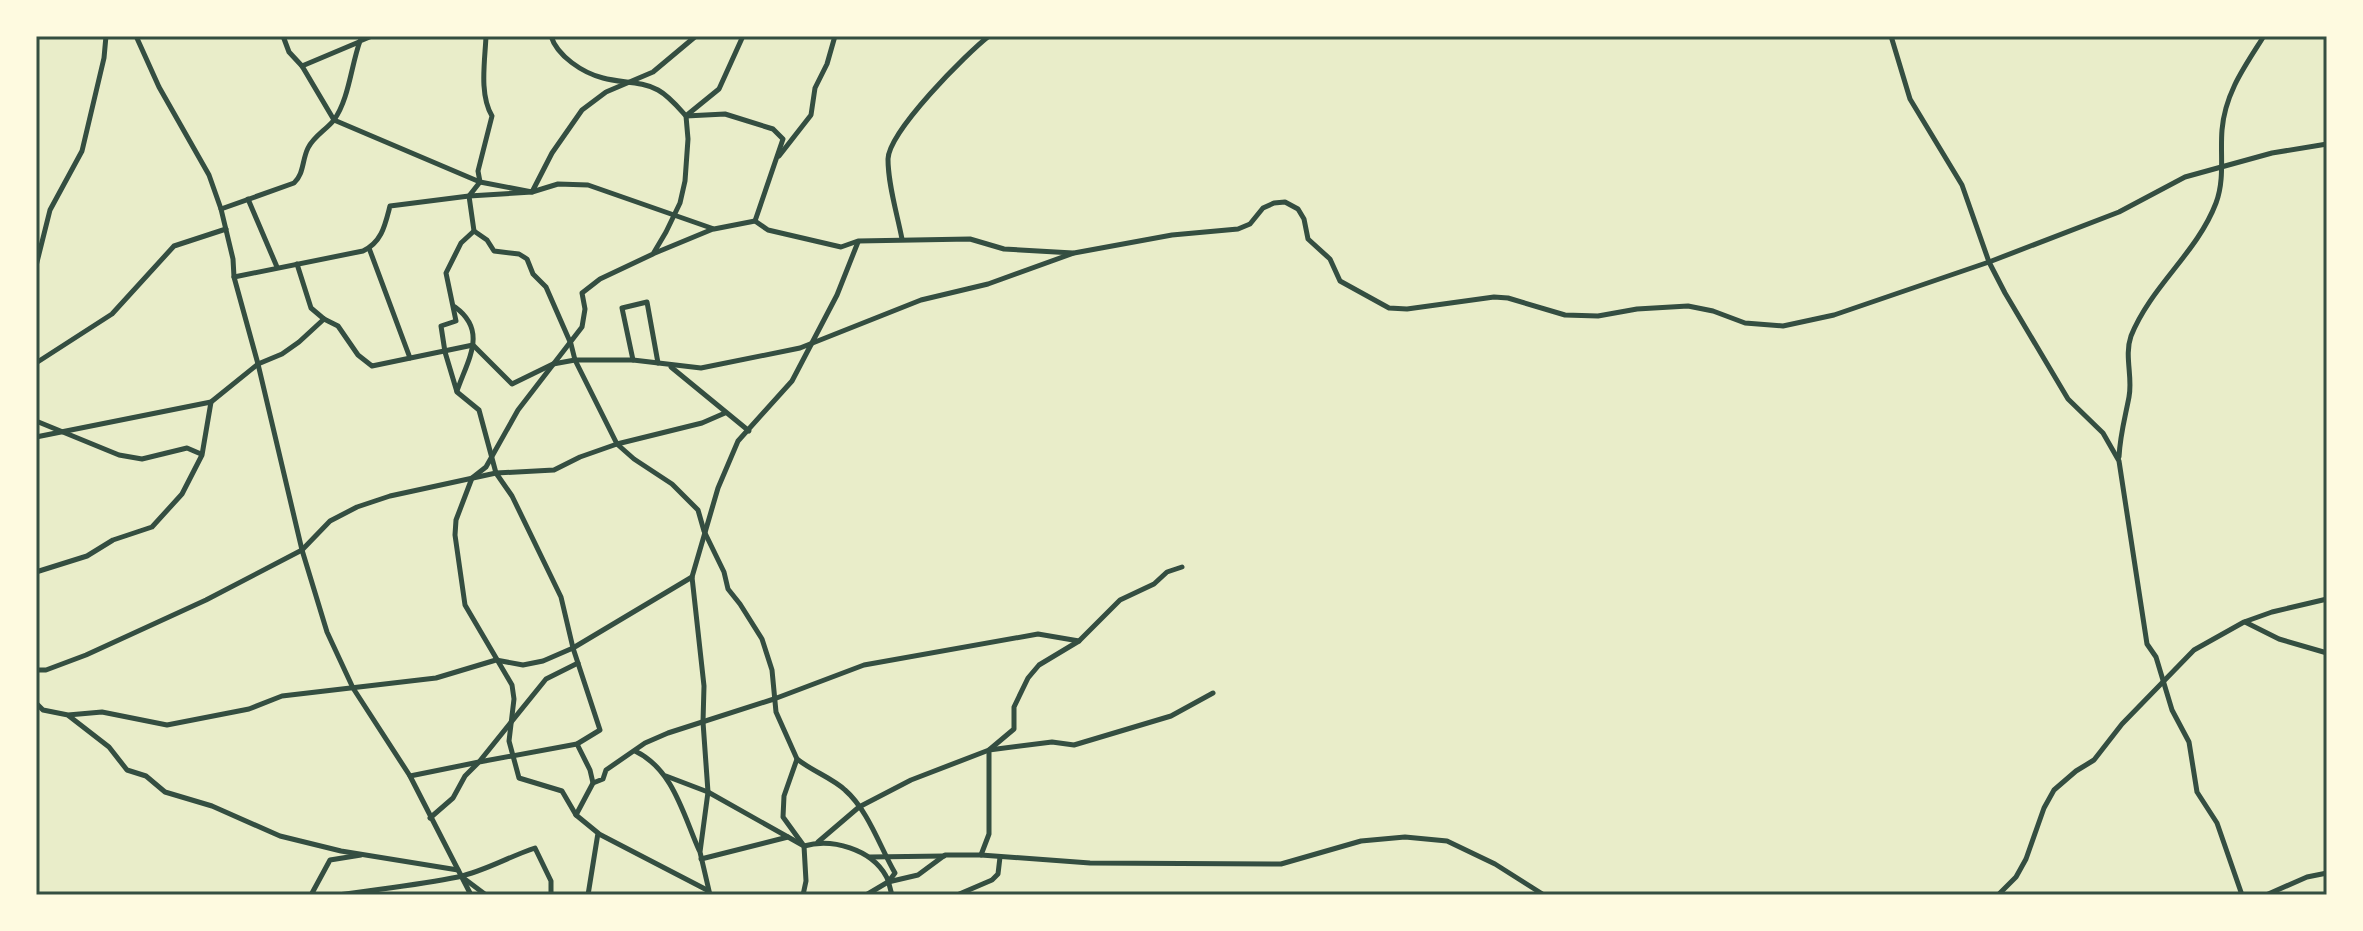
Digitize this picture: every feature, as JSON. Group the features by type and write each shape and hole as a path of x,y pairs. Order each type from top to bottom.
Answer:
{"street":[{"path":"36,266 50,210 82,151 104,58 106,36"},
{"path":"136,36 159,87 209,175 221,209 234,277 302,550 327,632 353,688 410,776 471,895"},
{"path":"283,36 289,52 302,66 334,120 480,182 532,192"},
{"path":"302,66 372,36"},
{"path":"486,36 485,83 487,107 492,116 478,171 480,182 469,196 474,231 487,240 494,251 519,254 527,259 533,274 546,287 575,360 617,444 672,484 698,510 728,589 762,639 772,670 776,712 797,759 848,792 895,873 888,882"},
{"path":"551,36 560,53 581,68 602,78 628,81 657,90 686,116 685,181 675,214 653,254"},
{"path":"532,192 552,153 582,110 606,92 653,72 696,36"},
{"path":"686,116 719,89 743,36"},
{"path":"777,158 811,115 815,88 827,64 835,36"},
{"path":"902,239 888,156 911,116 943,78 989,36"},
{"path":"1891,36 1910,99 1962,185 1989,262 2068,399 2103,433 2119,461"},
{"path":"2242,895 2217,823 2197,792 2189,742 2172,710 2156,657 2147,644 2119,461 2121,428 2129,396 2128,353 2131,337 2175,265 2205,229 2218,200 2222,132 2228,103 2237,78 2264,36"},
{"path":"221,209 294,183 299,178 308,147 334,120 348,88 350,69 360,41"},
{"path":"686,116 725,114 773,129 783,139 755,221"},
{"path":"473,345 512,384 553,364 575,360 633,360 701,368 719,365 800,348 921,300 988,284 1074,253 1172,235 1238,229 1250,224 1263,208 1285,202 1298,209 1304,219 1308,239 1330,259 1340,281 1389,308 1407,309 1494,297 1508,298 1565,315 1598,316 1637,309 1688,306 1745,323 1783,326 1834,315 1989,262 2119,212 2185,177 2272,153 2327,144"},
{"path":"234,277 369,248 384,232 390,206 532,192 558,184 588,185 714,229"},
{"path":"248,199 277,267"},
{"path":"709,893 598,833 576,815 562,791 519,778 509,741 513,720 512,685 465,605 455,535 456,520 472,478 486,467 518,410 582,327 585,309 582,293 600,279 714,229 755,221 768,230 841,247 858,241 970,239 1004,249 1074,253"},
{"path":"36,363 112,314 174,246 226,229"},
{"path":"410,776 577,744 600,730 573,648 561,597 512,496 496,473 479,410 457,392 445,352 441,326 456,321 446,273 461,243 474,231"},
{"path":"701,856 708,792 704,686 692,577 704,531 738,441 792,381 837,295 858,241"},
{"path":"369,248 410,358"},
{"path":"297,264 311,308 338,326 358,355 372,366 473,345"},
{"path":"633,360 622,308 647,302 658,363"},
{"path":"454,307 466,316 474,328 473,345 457,392"},
{"path":"36,437 211,402 258,364 282,354 324,319"},
{"path":"670,366 749,431"},
{"path":"36,572 87,556 113,540 152,527 182,494 202,455 211,402"},
{"path":"36,670 46,670 86,655 206,600 302,550 330,521 357,507 390,496 496,473 554,470 617,444 702,423 725,413"},
{"path":"36,421 119,455 142,459 187,448 202,455"},
{"path":"981,855 989,834 989,750 1014,729 1014,707 1028,678 1039,665 1079,641 1120,600 1154,584 1167,572 1182,567"},
{"path":"36,703 43,710 68,715 102,712 167,725 249,709 282,696 436,678 496,660 523,665 553,658 573,648 692,577"},
{"path":"1998,895 2016,877 2026,859 2044,808 2054,790 2094,760 2122,724 2194,650 2244,622 2327,599"},
{"path":"2244,622 2279,639 2327,653"},
{"path":"576,815 593,783 603,779 606,770 645,743 864,665 1038,634 1079,641"},
{"path":"430,818 453,798 465,776 546,679 578,663"},
{"path":"818,842 859,807 911,780 989,750 1052,742 1074,745 1102,734 1171,716 1213,693"},
{"path":"68,715 109,747 127,770 146,776 165,792 212,806 280,836 341,851 368,853 460,873 486,895"},
{"path":"577,744 593,783"},
{"path":"634,751 645,756 666,776 708,792 804,846 818,842 841,845 869,857 981,855 1090,863 1281,864 1361,841 1405,837 1447,841 1495,864 1544,895"},
{"path":"797,759 784,796 783,817 804,846 806,881 803,895"},
{"path":"666,776 701,856 709,893"},
{"path":"588,895 598,833"},
{"path":"701,856 788,837"},
{"path":"338,895 492,867 504,859 535,848 551,881 551,895"},
{"path":"311,895 330,860 368,853"},
{"path":"866,895 888,882 918,875 945,855"},
{"path":"869,857 885,875 892,895"},
{"path":"957,895 992,880 998,874 1000,857"},
{"path":"2266,895 2307,877 2327,873"}]}
